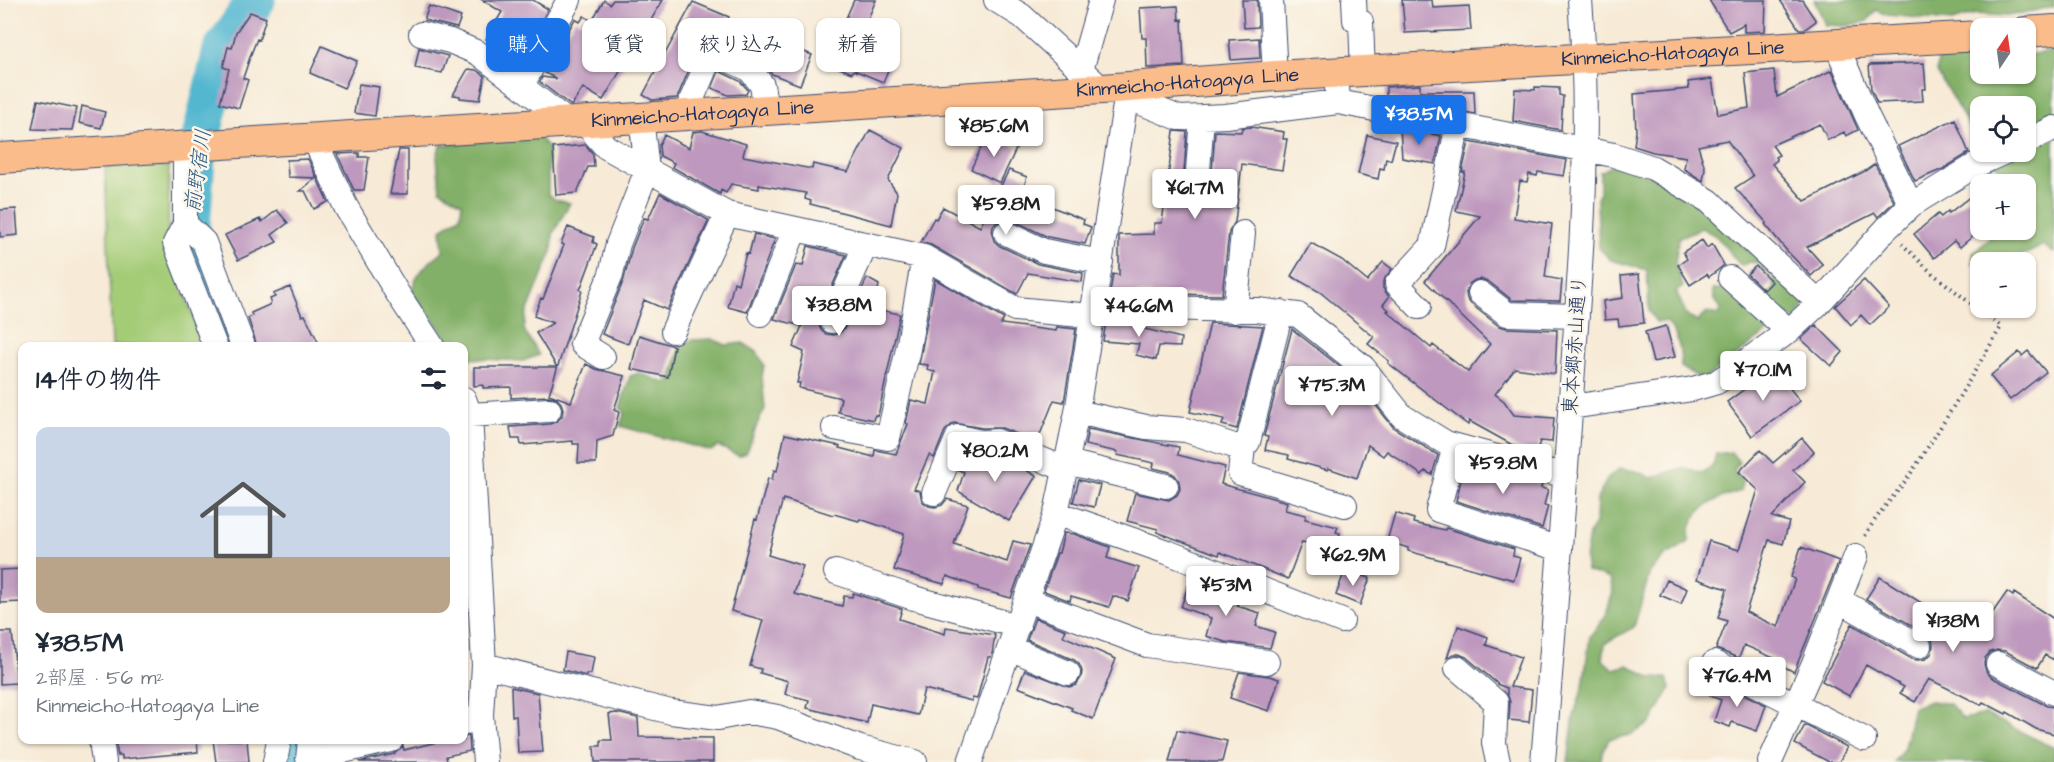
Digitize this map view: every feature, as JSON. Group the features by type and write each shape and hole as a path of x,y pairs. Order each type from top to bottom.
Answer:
{"main road":[{"path":"2036,31 2054,30"},
{"name":"Kinmeicho-Hatogaya Line","path":"0,158 278,142 1275,76 1345,83 1585,59 1970,37"}],"street":[{"path":"522,85 570,0"},
{"path":"996,0 1022,16 1110,86 1179,118 1226,116 1345,83 1458,125 1614,155 1653,168 1709,201 1819,303"},
{"path":"970,762 1056,513 1077,412 1101,262 1110,86 1101,0"},
{"path":"1271,0 1275,76"},
{"path":"1345,83 1361,22 1355,20 1354,0"},
{"name":"東本郷赤山通り","path":"1543,762 1571,407 1586,150 1585,59 1580,0"},
{"path":"421,34 450,41 478,53 575,121 606,147 727,214 924,257 1015,309 1092,311 1257,309 1298,315 1363,367 1402,416 1446,443 1566,476"},
{"path":"1836,44 1867,116 1911,205"},
{"path":"685,114 712,52 749,69 762,86 766,109"},
{"path":"603,357 582,344 611,274 618,244 647,170 641,117"},
{"path":"1197,184 1202,117"},
{"path":"1419,307 1397,284 1432,246 1458,125"},
{"path":"2036,137 2054,128"},
{"path":"314,139 346,207 428,342"},
{"path":"186,147 184,224 175,243 213,342"},
{"path":"1571,407 1693,389 1717,382 1789,331 1819,303 1886,229 1911,205 1983,162"},
{"path":"674,331 727,214"},
{"path":"184,224 204,242 242,342"},
{"path":"760,314 795,229"},
{"path":"1006,233 1044,251 1101,262"},
{"path":"1235,310 1243,233"},
{"path":"832,321 866,244"},
{"path":"834,429 888,438 908,349 924,257"},
{"path":"1730,278 1789,331"},
{"path":"1480,293 1507,314 1577,316"},
{"path":"1281,312 1248,442 1243,447 1240,473 1345,505"},
{"path":"468,420 549,410"},
{"path":"1077,412 1146,427 1186,430 1243,447"},
{"path":"933,493 958,438 981,442 997,441 1066,465 1166,486"},
{"path":"1455,446 1438,510 1560,549"},
{"path":"468,452 470,515 484,665 472,719 485,762"},
{"path":"1056,513 1167,552 1342,621"},
{"path":"1770,762 1856,556"},
{"path":"836,572 914,598 1014,637 1068,673"},
{"path":"1027,600 1147,645 1267,662"},
{"path":"1839,600 1919,646"},
{"path":"1714,663 1864,739"},
{"path":"1998,664 2054,693"},
{"path":"484,665 672,712 718,718 749,712 778,717 860,748 915,762"},
{"path":"1457,668 1496,702 1494,743 1498,762"},
{"path":"102,744 104,762"},
{"path":"275,762 278,744"},
{"path":"309,754 368,744"}],"path":[{"path":"1856,556 1871,524 1896,495 1935,436 2001,327 1932,273 1886,229"}],"green space":[{"path":"1814,0 2054,0 2054,7 2007,16 1975,14 1952,21 1887,15 1876,10 1867,21 1846,26 1826,25"},
{"path":"2054,51 2054,253 2043,245 2030,252 1974,252 1988,240 2036,240 2036,174 2006,174 1990,162 2036,162 2036,96 1970,96 1970,128 1937,72 1938,59 1970,55 1970,84 2036,84 2036,53"},
{"path":"539,137 548,148 548,194 556,200 570,203 553,234 552,251 526,315 524,330 539,355 523,361 468,358 468,342 450,342 412,293 415,280 427,264 443,251 441,229 460,217 462,203 440,190 437,157 440,145"},
{"path":"169,166 168,253 203,342 112,342 105,167"},
{"path":"1611,166 1630,166 1681,191 1808,300 1795,320 1762,301 1773,289 1774,278 1759,263 1749,262 1741,266 1716,236 1702,228 1679,237 1675,263 1683,287 1676,291 1686,314 1697,322 1707,312 1717,315 1721,310 1714,300 1712,290 1729,288 1761,317 1770,330 1703,380 1681,367 1674,332 1667,322 1656,322 1649,311 1647,270 1611,260 1599,248 1597,199 1600,192 1600,172"},
{"path":"712,339 726,345 743,343 757,352 764,365 762,377 765,409 747,452 739,456 718,446 711,451 620,426 625,412 620,408 630,376 639,373 665,383 672,378 681,344 692,340"},
{"path":"1731,452 1739,462 1734,470 1742,482 1741,491 1713,502 1698,514 1690,531 1689,542 1665,556 1650,572 1634,627 1605,643 1603,660 1613,669 1628,665 1651,678 1667,678 1670,689 1650,724 1630,735 1609,739 1600,762 1568,762 1574,715 1583,686 1590,636 1605,617 1613,592 1610,579 1587,571 1585,559 1589,535 1596,521 1597,499 1608,478 1620,469 1636,471 1651,478 1684,467 1701,473 1713,466 1716,454"},
{"path":"1931,701 1950,704 1963,719 1985,714 2054,748 2054,762 1894,762 1904,748 1913,707"}],"building":[{"path":"482,0 533,0 548,9 543,18 498,18 502,12"},
{"path":"604,0 610,4 613,0 663,0 652,18 594,18"},
{"path":"854,0 876,0 868,18 846,18"},
{"path":"1242,0 1257,0 1258,27 1244,28"},
{"path":"1402,0 1432,0 1433,8 1469,6 1471,30 1405,33"},
{"path":"1709,0 1766,0 1765,31 1744,32 1744,24 1729,32"},
{"path":"1780,0 1802,0 1816,21 1805,29 1799,29"},
{"path":"693,2 729,17 728,18 684,18"},
{"path":"429,6 461,17 457,28 424,20"},
{"path":"1178,6 1179,20 1182,19 1184,66 1147,68 1146,38 1142,38 1140,8"},
{"path":"250,12 266,18 243,78 248,80 239,108 220,103 229,69 223,67 228,47 232,48 236,32"},
{"path":"575,19 580,22 582,19 582,72 620,72 603,100 583,88 570,105 540,82 542,77 557,79 546,72 570,72 570,28"},
{"path":"678,30 678,72 688,72 677,98 652,100 643,95 655,72 666,72 666,52"},
{"path":"1259,38 1260,58 1231,60 1229,40"},
{"path":"322,46 357,61 344,88 310,73"},
{"path":"419,48 448,56 442,73 415,68"},
{"path":"804,52 812,55 800,85 770,72 804,72"},
{"path":"1924,63 1926,89 1922,89 1923,101 1877,103 1871,89 1869,65"},
{"path":"468,69 476,70 485,76 480,100 453,95"},
{"path":"1774,70 1777,97 1832,70 1858,130 1846,136 1844,132 1828,140 1820,124 1772,145 1779,155 1775,157 1777,160 1772,164 1805,201 1875,164 1894,202 1878,217 1875,213 1807,247 1823,265 1811,276 1787,251 1765,224 1767,223 1735,188 1753,176 1727,140 1698,146 1705,168 1703,181 1684,169 1686,157 1653,152 1634,146 1636,131 1634,94 1689,89 1688,82 1712,79 1718,114 1749,108 1745,73"},
{"path":"719,72 721,72 740,81 748,90 746,94 728,95 712,88"},
{"path":"859,72 887,72 883,82"},
{"path":"359,84 379,87 375,116 354,113"},
{"path":"1420,85 1420,91 1474,91 1475,114 1386,97 1386,87"},
{"path":"1535,87 1559,88 1559,95 1563,96 1561,130 1513,121 1515,89 1535,90"},
{"path":"38,100 77,108 72,130 32,129"},
{"path":"82,106 105,112 101,128 79,123"},
{"path":"1955,119 1969,153 1943,169 1915,181 1898,146"},
{"path":"1251,127 1284,132 1283,139 1287,139 1282,170 1242,164 1235,222 1229,232 1222,295 1110,293 1113,274 1119,275 1119,235 1154,234 1154,223 1162,223 1174,131 1187,132 1183,184 1184,190 1189,195 1197,198 1203,197 1211,186 1215,131 1241,132 1242,128"},
{"path":"1400,128 1441,136 1435,164 1402,158"},
{"path":"870,130 904,148 888,180 897,193 891,225 810,204 811,201 805,199 806,193 759,185 759,189 731,184 726,193 721,190 720,194 672,167 674,163 660,156 659,145 664,135 689,148 693,132 702,131 746,144 743,156 812,169 813,164 848,172"},
{"path":"988,133 1017,147 1000,183 971,169"},
{"path":"1367,135 1396,141 1391,160 1386,158 1384,169 1380,168 1378,179 1358,174"},
{"path":"1469,142 1567,160 1564,176 1538,172 1537,176 1529,174 1527,182 1520,181 1514,218 1552,224 1545,277 1562,280 1560,301 1512,300 1489,282 1481,279 1469,284 1466,292 1471,304 1499,326 1557,330 1555,374 1515,368 1495,394 1504,401 1514,415 1554,418 1552,442 1540,441 1536,453 1516,447 1469,421 1468,425 1388,363 1389,361 1368,344 1374,337 1320,292 1291,276 1311,243 1342,260 1367,281 1383,262 1392,269 1383,281 1383,288 1389,297 1383,305 1389,310 1387,311 1431,348 1433,345 1468,372 1490,344 1425,281 1480,216 1456,211"},
{"path":"586,145 593,154 594,167 588,167 577,193 556,195 553,148"},
{"path":"399,150 408,150 408,194 390,194"},
{"path":"359,153 359,157 369,157 364,190 354,190 337,154"},
{"path":"308,159 328,202 314,209 305,191 300,191 316,178 288,177 287,160"},
{"path":"1009,170 1027,177 1021,194 1084,220 1083,224 1091,227 1085,244 1048,237 1012,220 1004,219 993,226 994,241 1038,264 1083,273 1082,282 1028,273 1017,294 931,245 921,242 943,207 980,227"},
{"path":"660,193 708,222 667,310 644,300 628,344 602,334 624,279 632,248 644,218 648,219"},
{"path":"1970,197 1970,238 1960,247 1954,241 1934,258 1914,234 1938,214 1941,217 1948,211 1949,213"},
{"path":"16,209 18,235 0,237 0,210"},
{"path":"277,210 288,223 272,235 277,242 238,260 225,235 260,219 262,222"},
{"path":"568,227 594,237 593,242 597,244 580,290 582,291 549,394 571,402 586,364 596,369 625,376 614,410 619,412 613,436 597,441 596,463 578,463 579,444 573,444 573,441 521,445 520,439 512,439 510,427 550,424 557,421 562,416 563,409 556,398 548,396 511,398 511,387 474,386 474,367 557,367 536,333 553,323 534,316 564,245 561,244"},
{"path":"754,234 775,239 747,312 728,307 734,282 738,284 746,253 749,254"},
{"path":"1702,240 1707,248 1712,244 1724,265 1709,277 1707,274 1690,285 1678,265 1687,259 1683,252"},
{"path":"808,246 846,255 819,316 818,323 826,334 834,335 845,327 867,278 879,285 877,295 869,307 874,308 873,313 875,309 900,314 878,416 875,415 873,420 838,412 841,398 799,388 800,383 797,383 804,352 793,347 802,326 774,319 796,265 803,266"},
{"path":"1756,266 1772,282 1764,290 1747,274"},
{"path":"1639,274 1644,323 1619,326 1618,319 1605,320 1603,301 1623,298 1621,276"},
{"path":"935,279 1004,319 1001,324 1056,331 1057,327 1076,329 1064,402 1054,400 1037,442 1002,428 982,428 954,423 945,431 934,458 929,455 914,489 920,491 922,501 929,506 942,505 947,499 968,505 954,544 1007,562 1013,541 1030,545 1011,598 978,589 978,587 947,576 944,584 894,570 904,534 860,519 859,521 833,515 783,499 768,555 803,566 794,594 842,606 844,596 852,597 853,593 902,609 899,619 945,634 946,627 995,635 992,654 988,657 977,699 972,698 972,701 924,689 918,715 871,704 867,723 807,708 809,700 785,694 788,681 760,673 761,669 750,666 763,620 731,611 755,519 757,520 768,478 772,480 774,470 777,471 785,434 840,446 839,448 874,457 875,450 896,454 908,424 906,423 911,400 928,404 935,372 927,370 928,365 919,364"},
{"path":"1864,280 1889,307 1870,325 1861,315 1851,325 1835,306"},
{"path":"290,287 302,316 305,315 318,342 256,342 248,318 252,316 251,313 269,305 270,299 275,297 273,294"},
{"path":"1106,321 1133,322 1133,326 1181,338 1180,347 1159,346 1156,360 1136,355 1139,344 1103,341"},
{"path":"1210,323 1263,326 1237,429 1222,425 1224,419 1190,412"},
{"path":"1816,325 1843,352 1831,366 1801,339"},
{"path":"1666,326 1675,357 1653,362 1645,332"},
{"path":"1292,329 1353,377 1394,428 1438,455 1432,475 1425,471 1422,475 1387,451 1383,456 1368,445 1357,478 1328,468 1328,470 1288,459 1289,455 1265,450 1268,437 1264,436"},
{"path":"639,335 674,346 668,377 631,369"},
{"path":"2028,351 2046,372 2010,400 1990,376 2019,352 2022,356"},
{"path":"1772,369 1800,401 1752,436 1727,402"},
{"path":"1088,429 1179,447 1178,455 1225,467 1221,484 1287,502 1285,510 1306,515 1305,519 1338,527 1336,532 1340,533 1336,550 1302,542 1288,579 1220,552 1219,555 1157,532 1158,529 1127,521 1135,493 1169,500 1177,495 1180,489 1179,481 1170,472 1153,468 1154,463 1085,445"},
{"path":"1802,438 1814,452 1793,470 1805,482 1772,517 1789,522 1783,544 1769,540 1746,612 1778,627 1795,579 1791,577 1801,547 1839,561 1794,672 1781,665 1783,662 1744,645 1739,658 1716,649 1727,621 1718,618 1727,589 1697,579 1709,541 1739,550 1758,490 1739,472 1760,450 1773,463"},
{"path":"966,453 982,456 995,455 1026,468 1036,476 1009,521 958,491 964,472 959,470"},
{"path":"1465,463 1542,484 1541,488 1548,490 1544,505 1548,506 1542,528 1456,501"},
{"path":"1079,480 1100,485 1094,507 1073,502"},
{"path":"1395,513 1414,519 1413,523 1445,530 1446,528 1514,549 1513,556 1520,558 1514,580 1408,551 1408,548 1387,541"},
{"path":"1064,533 1074,534 1110,547 1107,558 1139,568 1128,601 1113,596 1109,607 1071,596 1070,601 1044,591"},
{"path":"18,569 18,602 0,603 0,570"},
{"path":"1345,570 1370,578 1360,605 1336,595"},
{"path":"1880,577 1971,634 1978,621 1982,623 1985,616 1989,618 2007,592 2013,596 2014,593 2054,619 2054,660 2045,655 2037,668 2005,651 1997,650 1990,652 1984,664 1991,677 2047,706 2054,707 2054,734 2036,729 2007,712 2006,714 1983,702 1981,705 1929,679 1915,702 1900,693 1904,687 1866,665 1849,696 1822,681 1852,624 1912,659 1926,659 1932,653 1932,639 1927,634 1866,599"},
{"path":"1195,578 1216,587 1213,594 1238,601 1237,606 1260,613 1256,626 1275,632 1270,648 1225,642 1206,636 1211,618 1181,607 1188,586 1192,587"},
{"path":"1667,580 1687,589 1681,604 1660,595"},
{"path":"1035,618 1066,630 1063,636 1116,659 1093,719 1071,710 1072,708 1018,687 1025,670 1069,687 1076,685 1081,678 1082,671 1074,660 1027,640"},
{"path":"1458,626 1488,637 1486,645 1521,657 1510,687 1532,690 1529,722 1509,720 1510,702 1507,688 1499,685 1466,657 1453,654 1447,658"},
{"path":"0,632 12,632 17,683 0,684"},
{"path":"566,652 594,657 591,674 586,674 586,676 563,670"},
{"path":"1239,672 1279,679 1269,711 1230,698"},
{"path":"1716,680 1766,705 1757,731 1732,722 1730,727 1714,721 1721,700 1710,696"},
{"path":"511,687 538,693 543,752 518,753 516,716 512,716"},
{"path":"617,713 638,718 639,737 713,738 713,762 595,762 594,746 601,746 601,740 612,740 609,714"},
{"path":"1805,725 1847,747 1839,762 1829,762 1795,744"},
{"path":"1177,730 1227,741 1222,762 1169,762"},
{"path":"468,736 470,751 446,756 447,762 359,762 394,754 403,746 404,750 429,744 468,744"},
{"path":"116,744 197,744 198,752 122,759 122,756 118,756"},
{"path":"214,744 247,744 249,762 216,762"}],"waterway":[{"name":"前野宿川","path":"228,342 190,240 196,159 222,50 256,0"},
{"name":"前野宿川","path":"291,762 293,744"}]}
